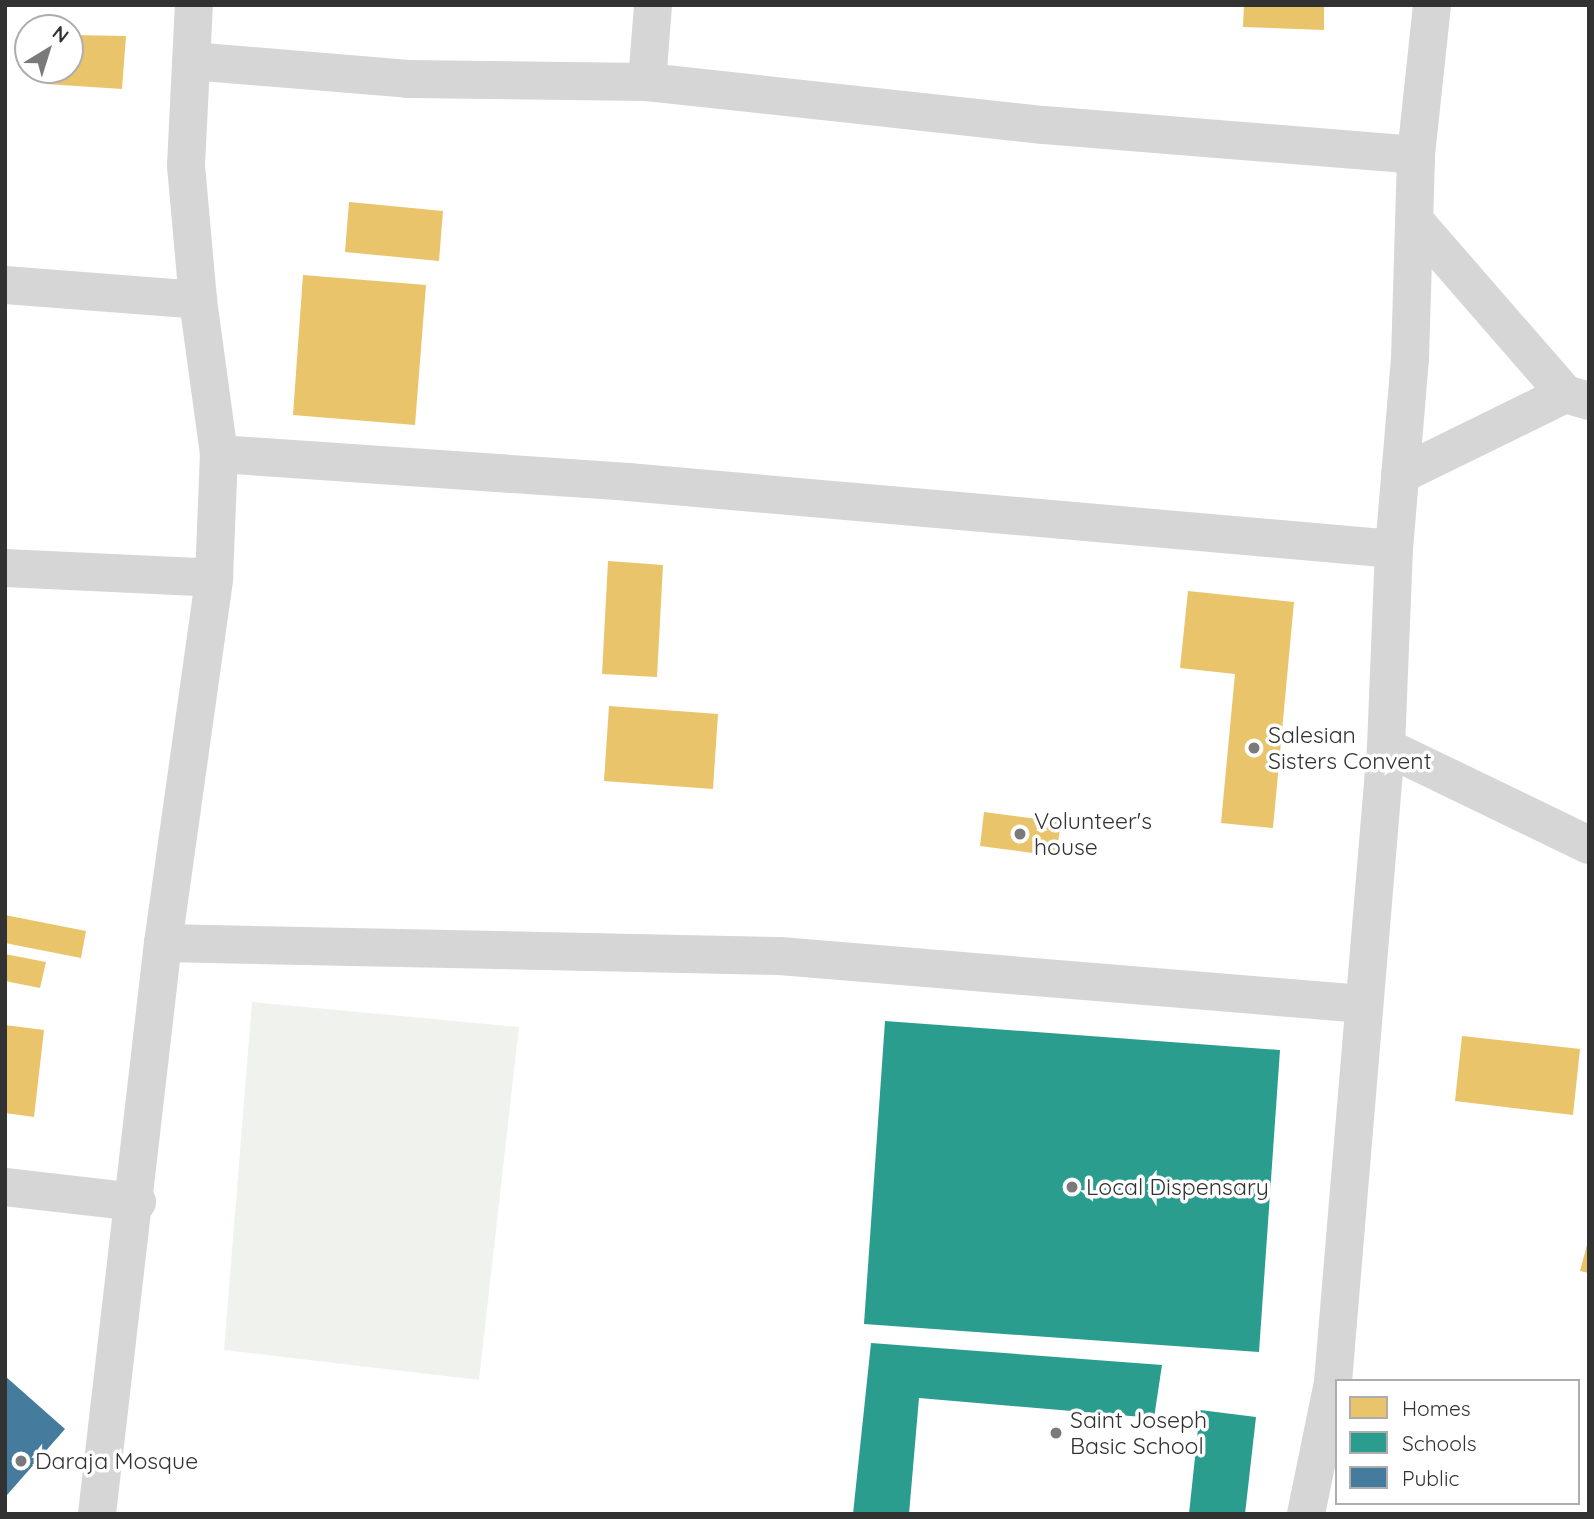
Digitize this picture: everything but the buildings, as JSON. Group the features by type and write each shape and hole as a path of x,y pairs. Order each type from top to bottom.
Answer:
{"street":[{"path":"97,1514 137,1202 163,943 214,578 219,454 198,300 186,166 194,5"},
{"path":"648,82 653,5"},
{"path":"1306,1514 1333,1382 1386,747 1394,549 1410,359 1416,155 1432,5"},
{"path":"191,61 408,79 648,82 1044,125 1416,155"},
{"path":"1400,475 1577,398 1414,220"},
{"path":"5,285 198,300"},
{"path":"219,454 628,482 1394,549"},
{"path":"5,568 214,578"},
{"path":"1386,747 1589,845"},
{"path":"163,943 780,956 1363,1004"},
{"path":"5,1187 137,1202"}],"shaded area":[{"path":"252,1002 519,1027 479,1380 224,1350"}],"place":[{"name":"Salesian Sisters Convent","path":"1254,748"},
{"name":"Volunteer's house","path":"1020,834"},
{"name":"Local Dispensary","path":"1072,1187"},
{"name":"Saint Joseph Basic School","path":"1056,1433"},
{"name":"Daraja Mosque","path":"21,1461"}]}
